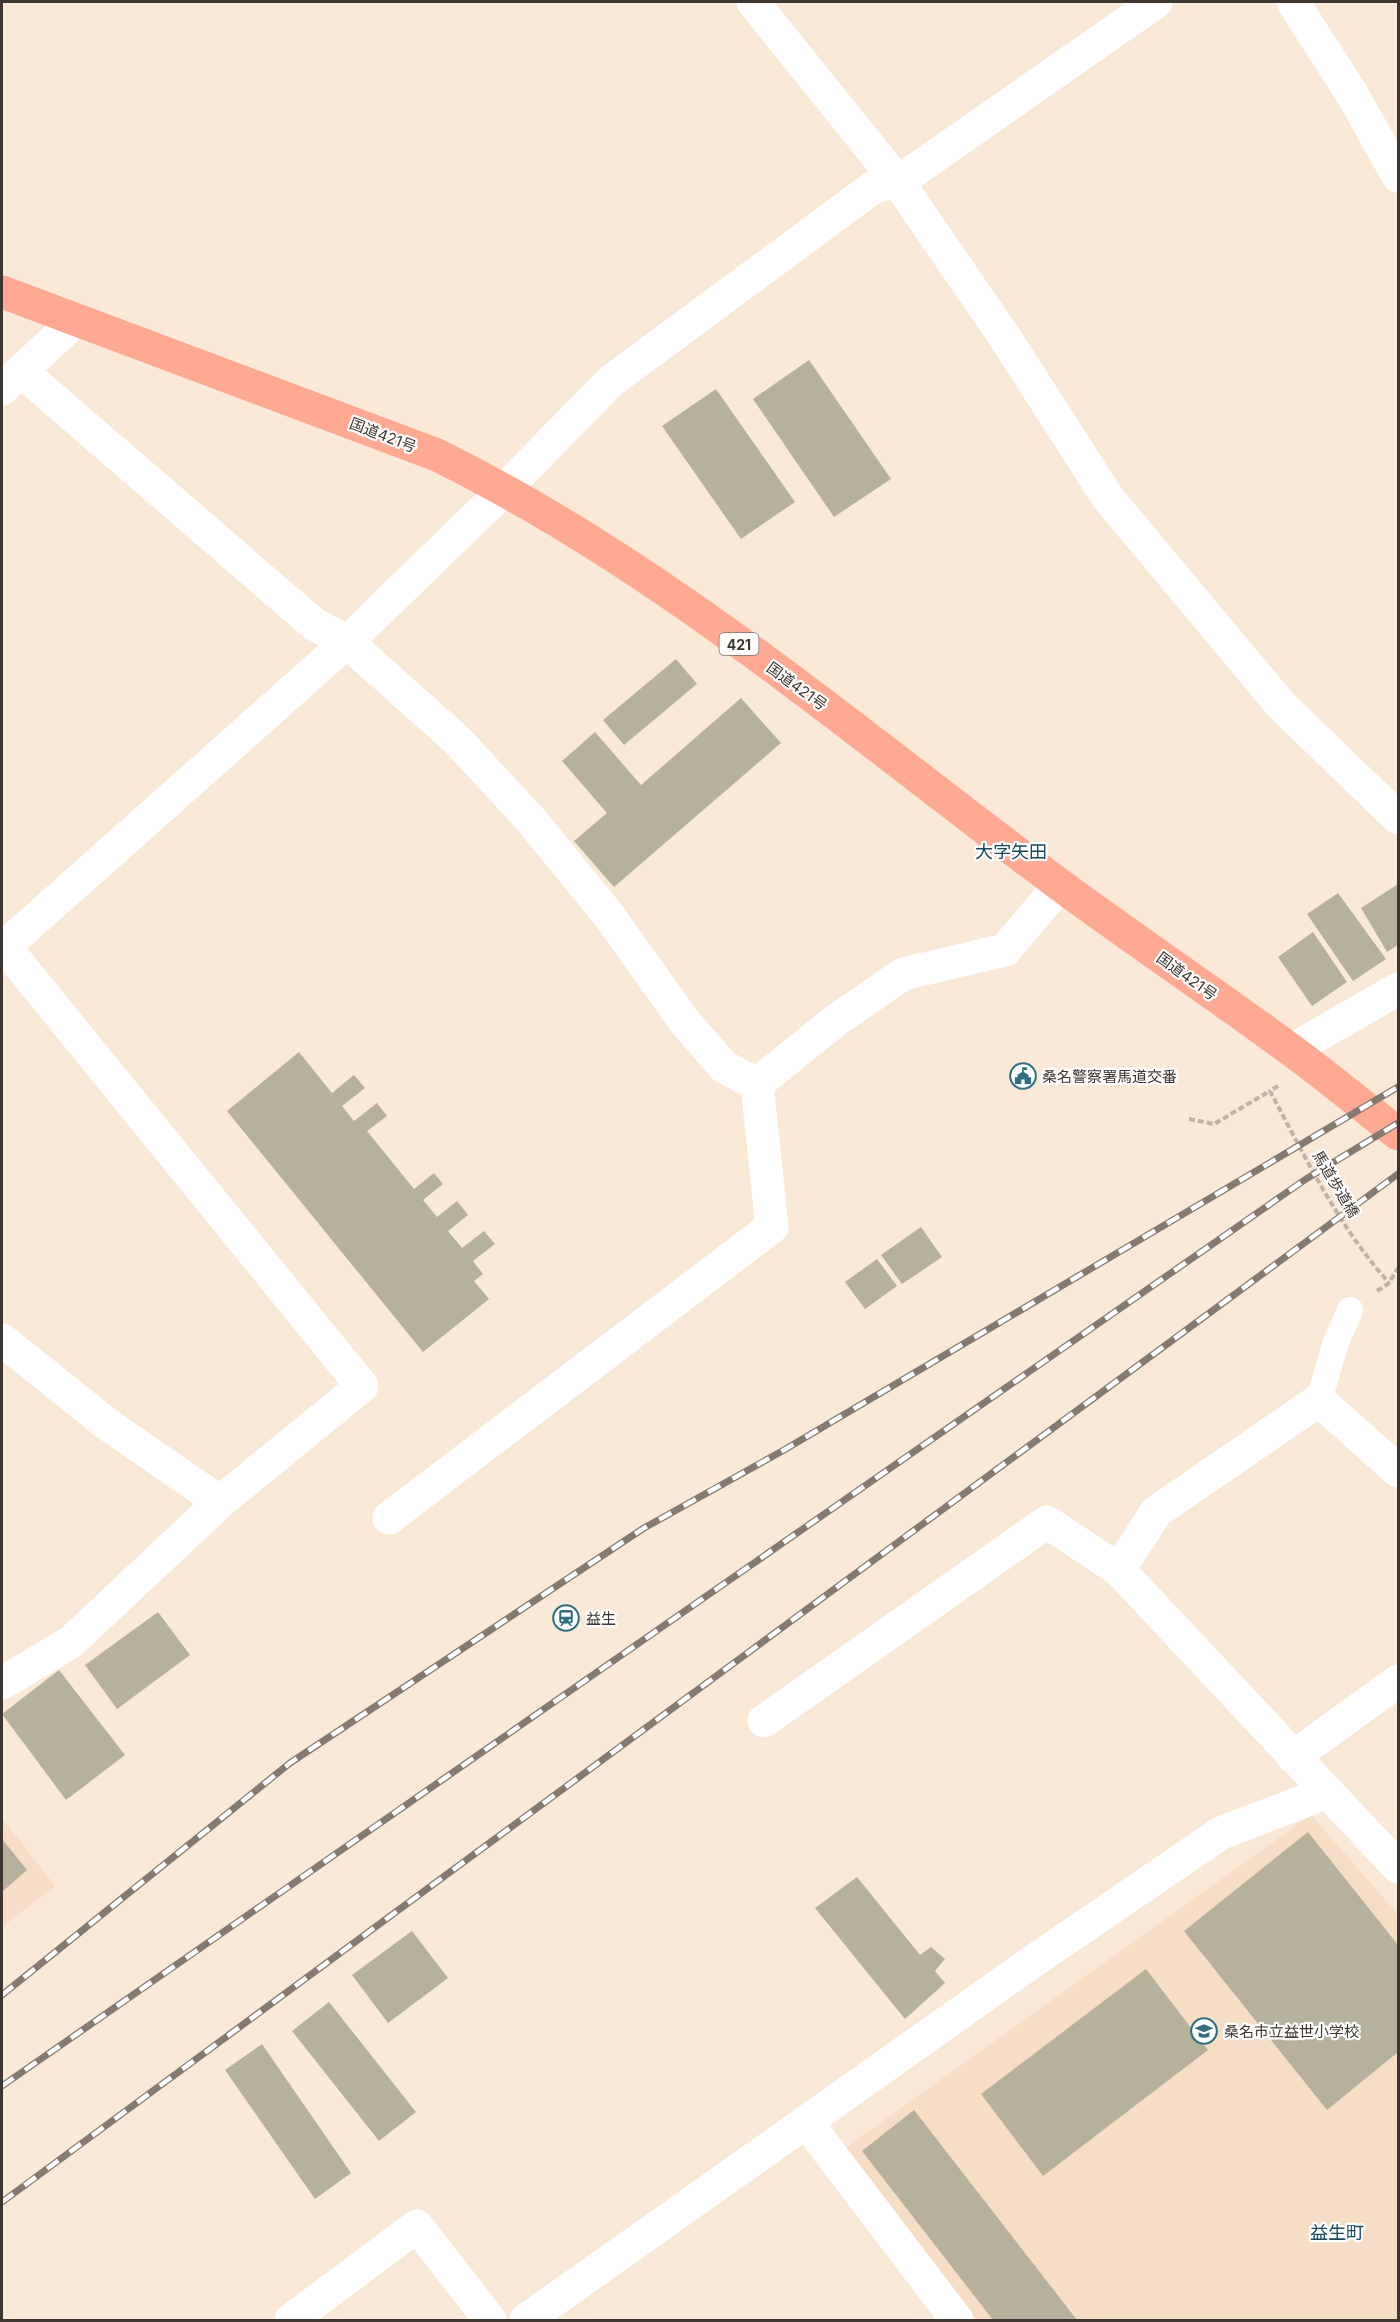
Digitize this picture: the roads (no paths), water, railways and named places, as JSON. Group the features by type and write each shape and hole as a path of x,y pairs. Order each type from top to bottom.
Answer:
{"highway":[{"name":"国道421号","path":"2,292 437,455 506,489 660,588 883,748 1060,885 1292,1050 1398,1134"}],"street":[{"path":"753,2 897,182 1004,336 1108,498 1281,705 1398,818"},
{"path":"2,1683 71,1642 220,1502 362,1386 3,947 347,642 506,489 611,381 875,186 897,182 1156,2"},
{"path":"1293,2 1352,94 1398,176"},
{"path":"76,320 11,380 314,624 347,642 457,740 531,820 610,917 685,1022 724,1067 757,1084"},
{"path":"757,1084 835,1021 903,974 1005,950 1060,885"},
{"path":"1292,1050 1398,989"},
{"path":"388,1518 772,1227 757,1084"},
{"path":"2,1340 107,1425 220,1502"},
{"path":"1119,1570 1156,1512 1319,1400 1398,1471"},
{"path":"764,1721 1047,1522 1119,1570 1324,1791 1398,1867"},
{"path":"1293,1757 1398,1682"},
{"path":"526,2320 1032,1962 1221,1833 1310,1799 1324,1791"},
{"path":"807,2123 957,2320"},
{"path":"291,2320 417,2226 490,2320"}],"lane":[{"path":"1319,1400 1336,1342 1350,1310"}],"railway":[{"path":"2,1995 290,1763 644,1528 784,1450 1398,1087"},
{"path":"2,2086 1306,1179 1398,1123"},
{"path":"2,2202 1398,1174"}],"place":[{"name":"桑名警察署馬道交番","path":"1023,1076"},
{"name":"益生","path":"566,1618"},
{"name":"桑名市立益世小学校","path":"1204,2031"}],"district":[{"name":"大字矢田","path":"1011,851"},
{"name":"益生町","path":"1337,2232"}]}
